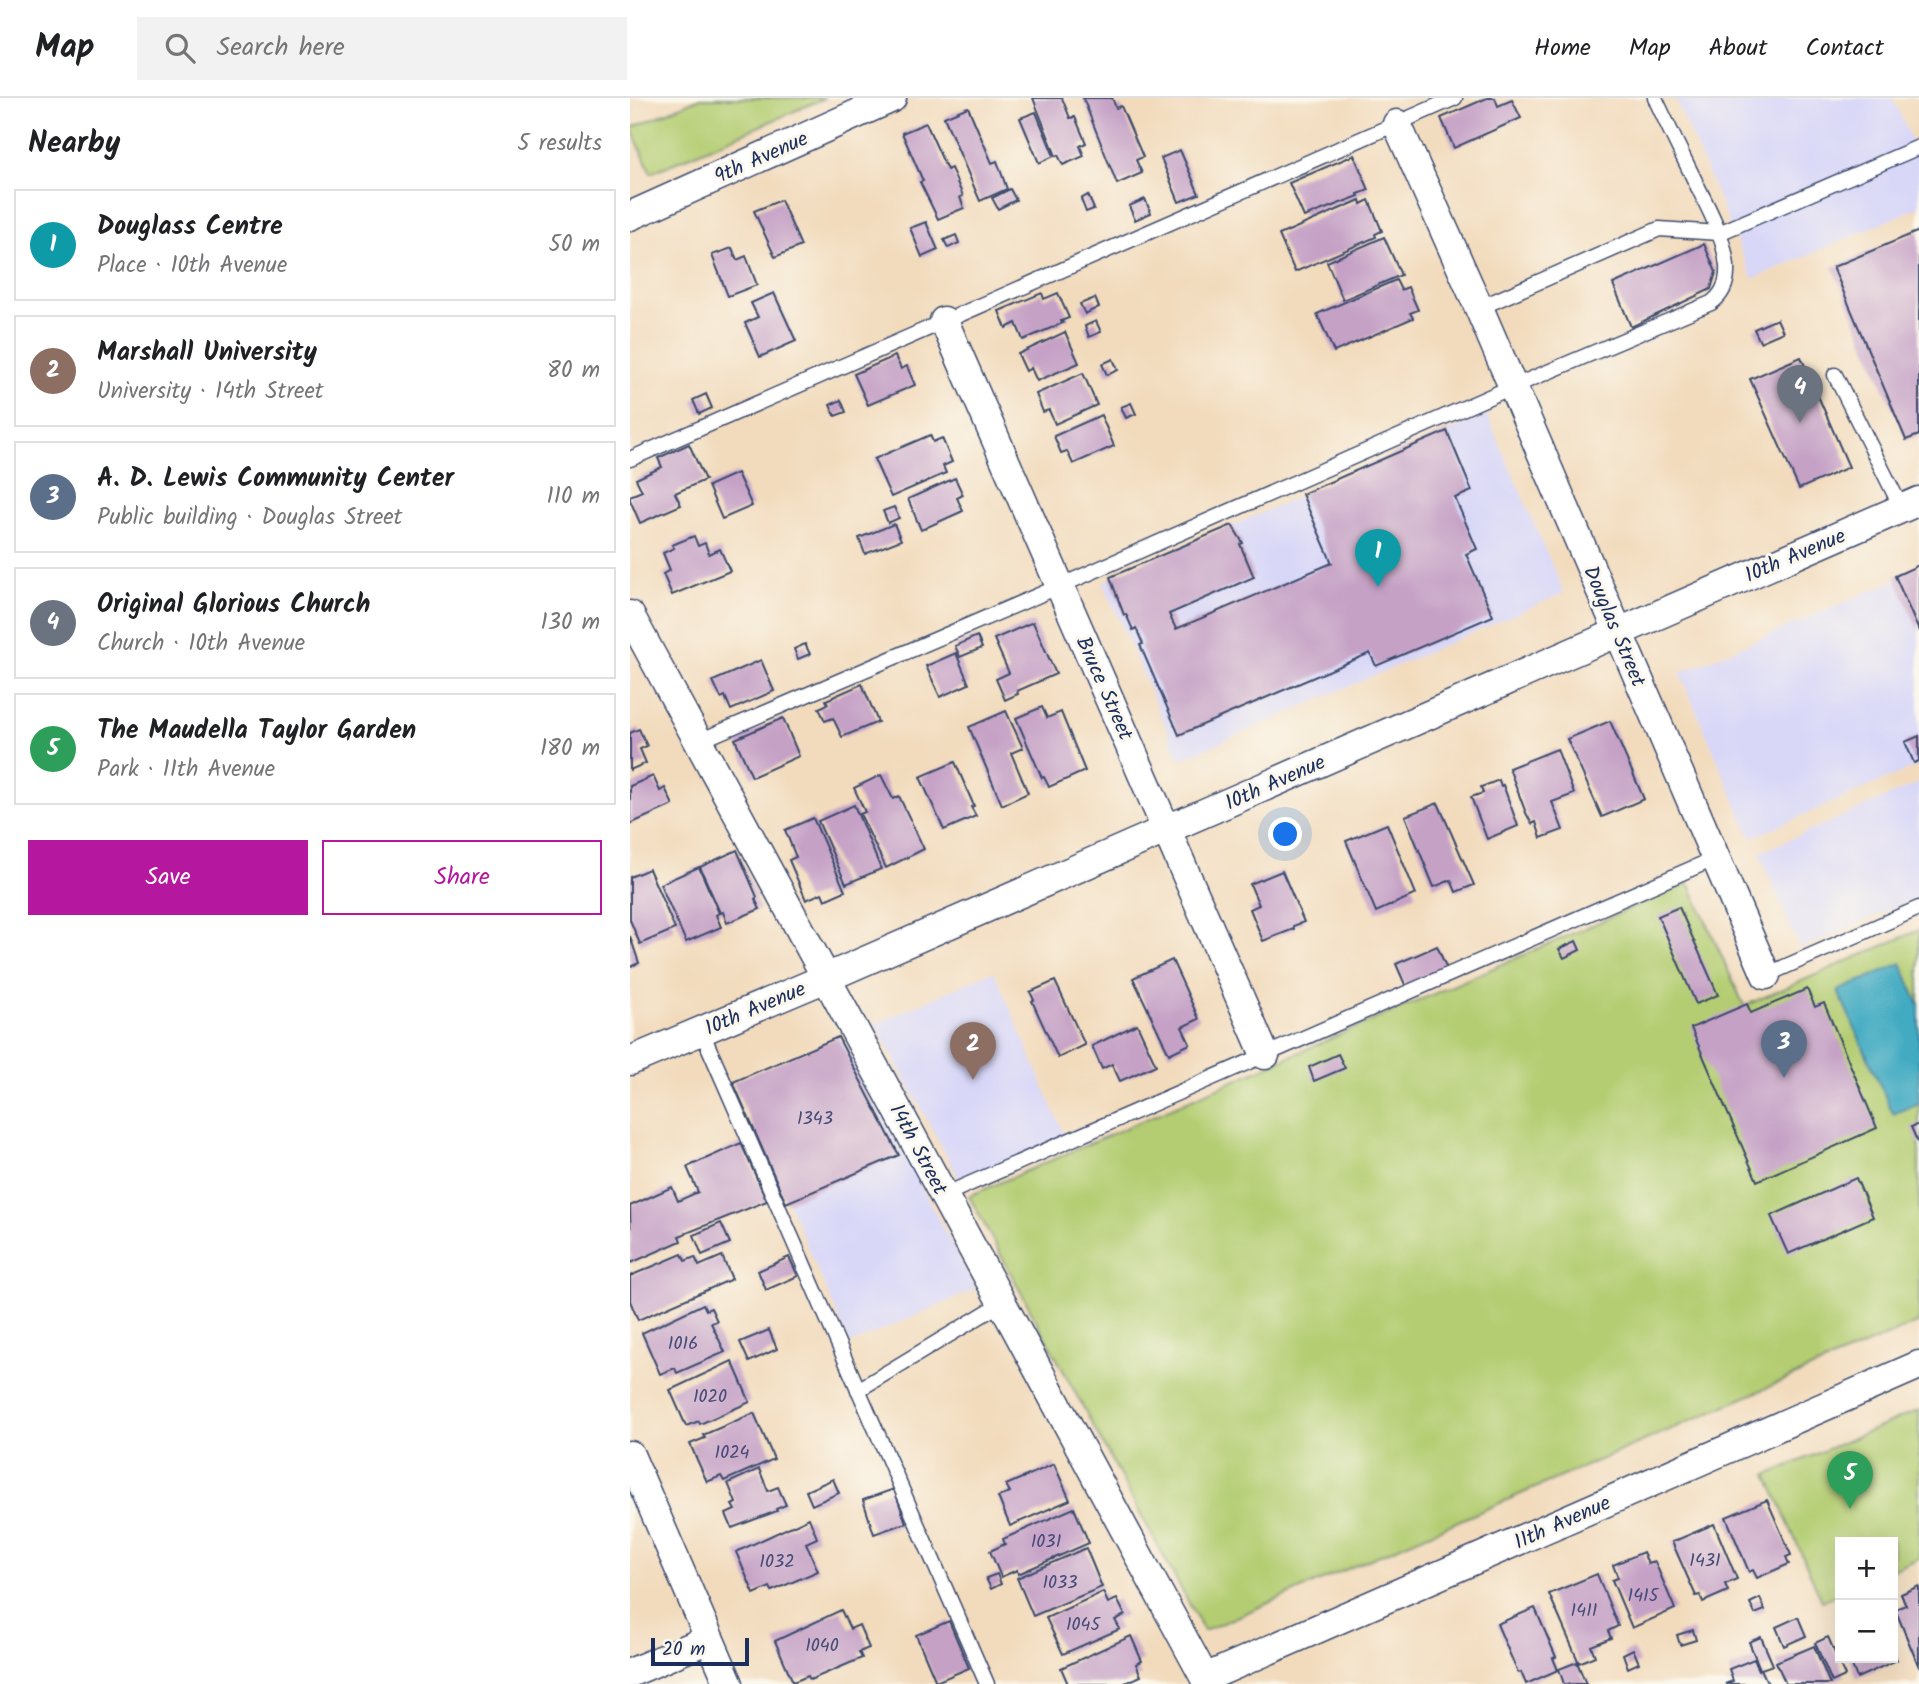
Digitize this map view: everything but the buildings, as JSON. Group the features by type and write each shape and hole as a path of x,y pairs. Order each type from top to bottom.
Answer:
{"street":[{"name":"9th Avenue","path":"630,216 888,99"},
{"name":"Douglas Street","path":"1397,124 1766,975"},
{"name":"Bruce Street","path":"944,321 1265,1055"},
{"name":"10th Avenue","path":"630,1061 1911,505"},
{"name":"14th Street","path":"630,615 639,648 697,742 1206,1681"},
{"name":"11th Avenue","path":"1206,1681 1919,1365"},
{"path":"630,1455 729,1684"},
{"path":"630,1673 709,1639"}],"lane":[{"path":"630,459 1455,98"},
{"path":"697,742 1512,387 1712,303 1721,296 1726,285 1727,268 1719,233 1655,98"},
{"path":"1479,308 1659,229 1719,233 1919,147"},
{"path":"1835,375 1911,505"},
{"path":"944,1195 1716,858"},
{"name":"Douglas Street","path":"1766,975 1919,908"},
{"path":"701,1030 987,1684"},
{"path":"858,1390 1002,1303"}],"shaded area":[{"path":"1675,98 1893,98 1919,158 1919,207 1753,279"},
{"path":"1487,415 1564,593 1180,760 1103,582"},
{"path":"1919,570 1919,765 1751,838 1680,673"},
{"path":"1919,783 1919,897 1800,949 1759,853"},
{"path":"994,971 1065,1136 961,1182 875,1024"},
{"path":"841,1038 976,1289 850,1344 736,1083"}],"green space":[{"path":"700,98 825,98 651,173 631,128"},
{"path":"1689,883 1744,1006 1919,930 1919,1322 1204,1631 969,1196"},
{"path":"1919,1410 1919,1558 1898,1568 1898,1537 1835,1537 1835,1595 1822,1601 1767,1475"}],"water":[{"path":"1901,963 1919,1005 1919,1103 1893,1114 1838,991"}],"place":[{"name":"Original Glorious Church","path":"1800,423"},
{"name":"Douglass Centre","path":"1378,587"},
{"name":"A. D. Lewis Community Center","path":"1784,1078"},
{"name":"Marshall University","path":"973,1080"},
{"name":"The Maudella Taylor Garden","path":"1850,1509"}]}
